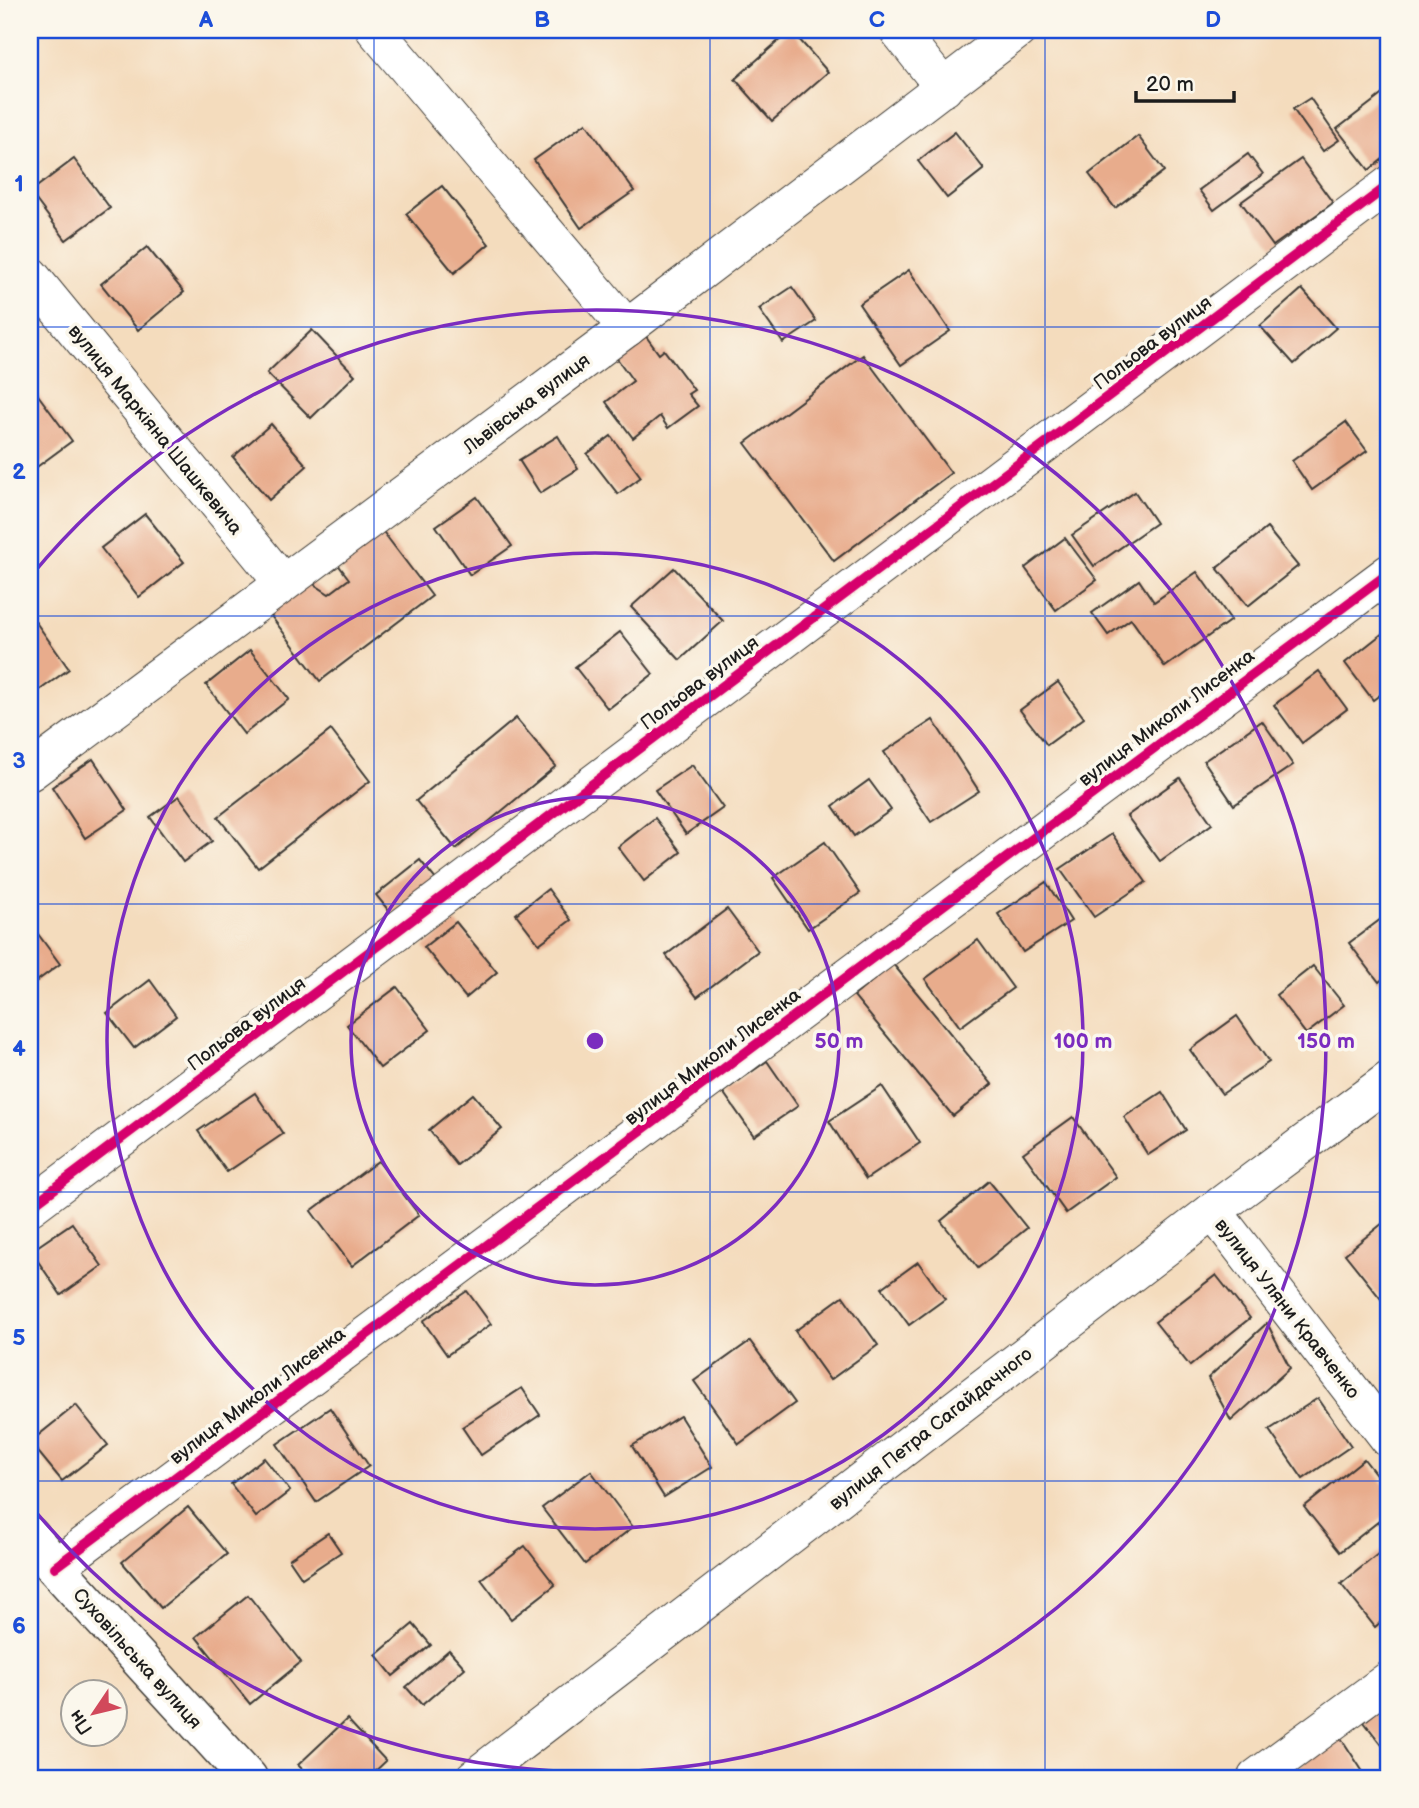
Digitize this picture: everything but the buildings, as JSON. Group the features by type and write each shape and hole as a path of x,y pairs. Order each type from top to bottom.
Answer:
{"street":[{"path":"375,30 627,328"},
{"path":"898,30 944,88"},
{"name":"Львівська вулиця","path":"30,772 627,328 1018,30"},
{"name":"Польова вулиця","path":"30,1207 1389,185"},
{"name":"вулиця Маркіяна Шашкевича","path":"30,275 283,583"},
{"name":"вулиця Миколи Лисенка","path":"55,1567 1389,573"},
{"name":"вулиця Петра Сагайдачного","path":"474,1778 1213,1211 1389,1080"},
{"name":"вулиця Уляни Кравченко","path":"1213,1211 1389,1439"},
{"name":"Суховільська вулиця","path":"30,1536 55,1567 248,1778"},
{"path":"1256,1778 1389,1681"}],"cycle path":[{"path":"30,1207 1389,185"},
{"path":"55,1567 1389,573"}]}
